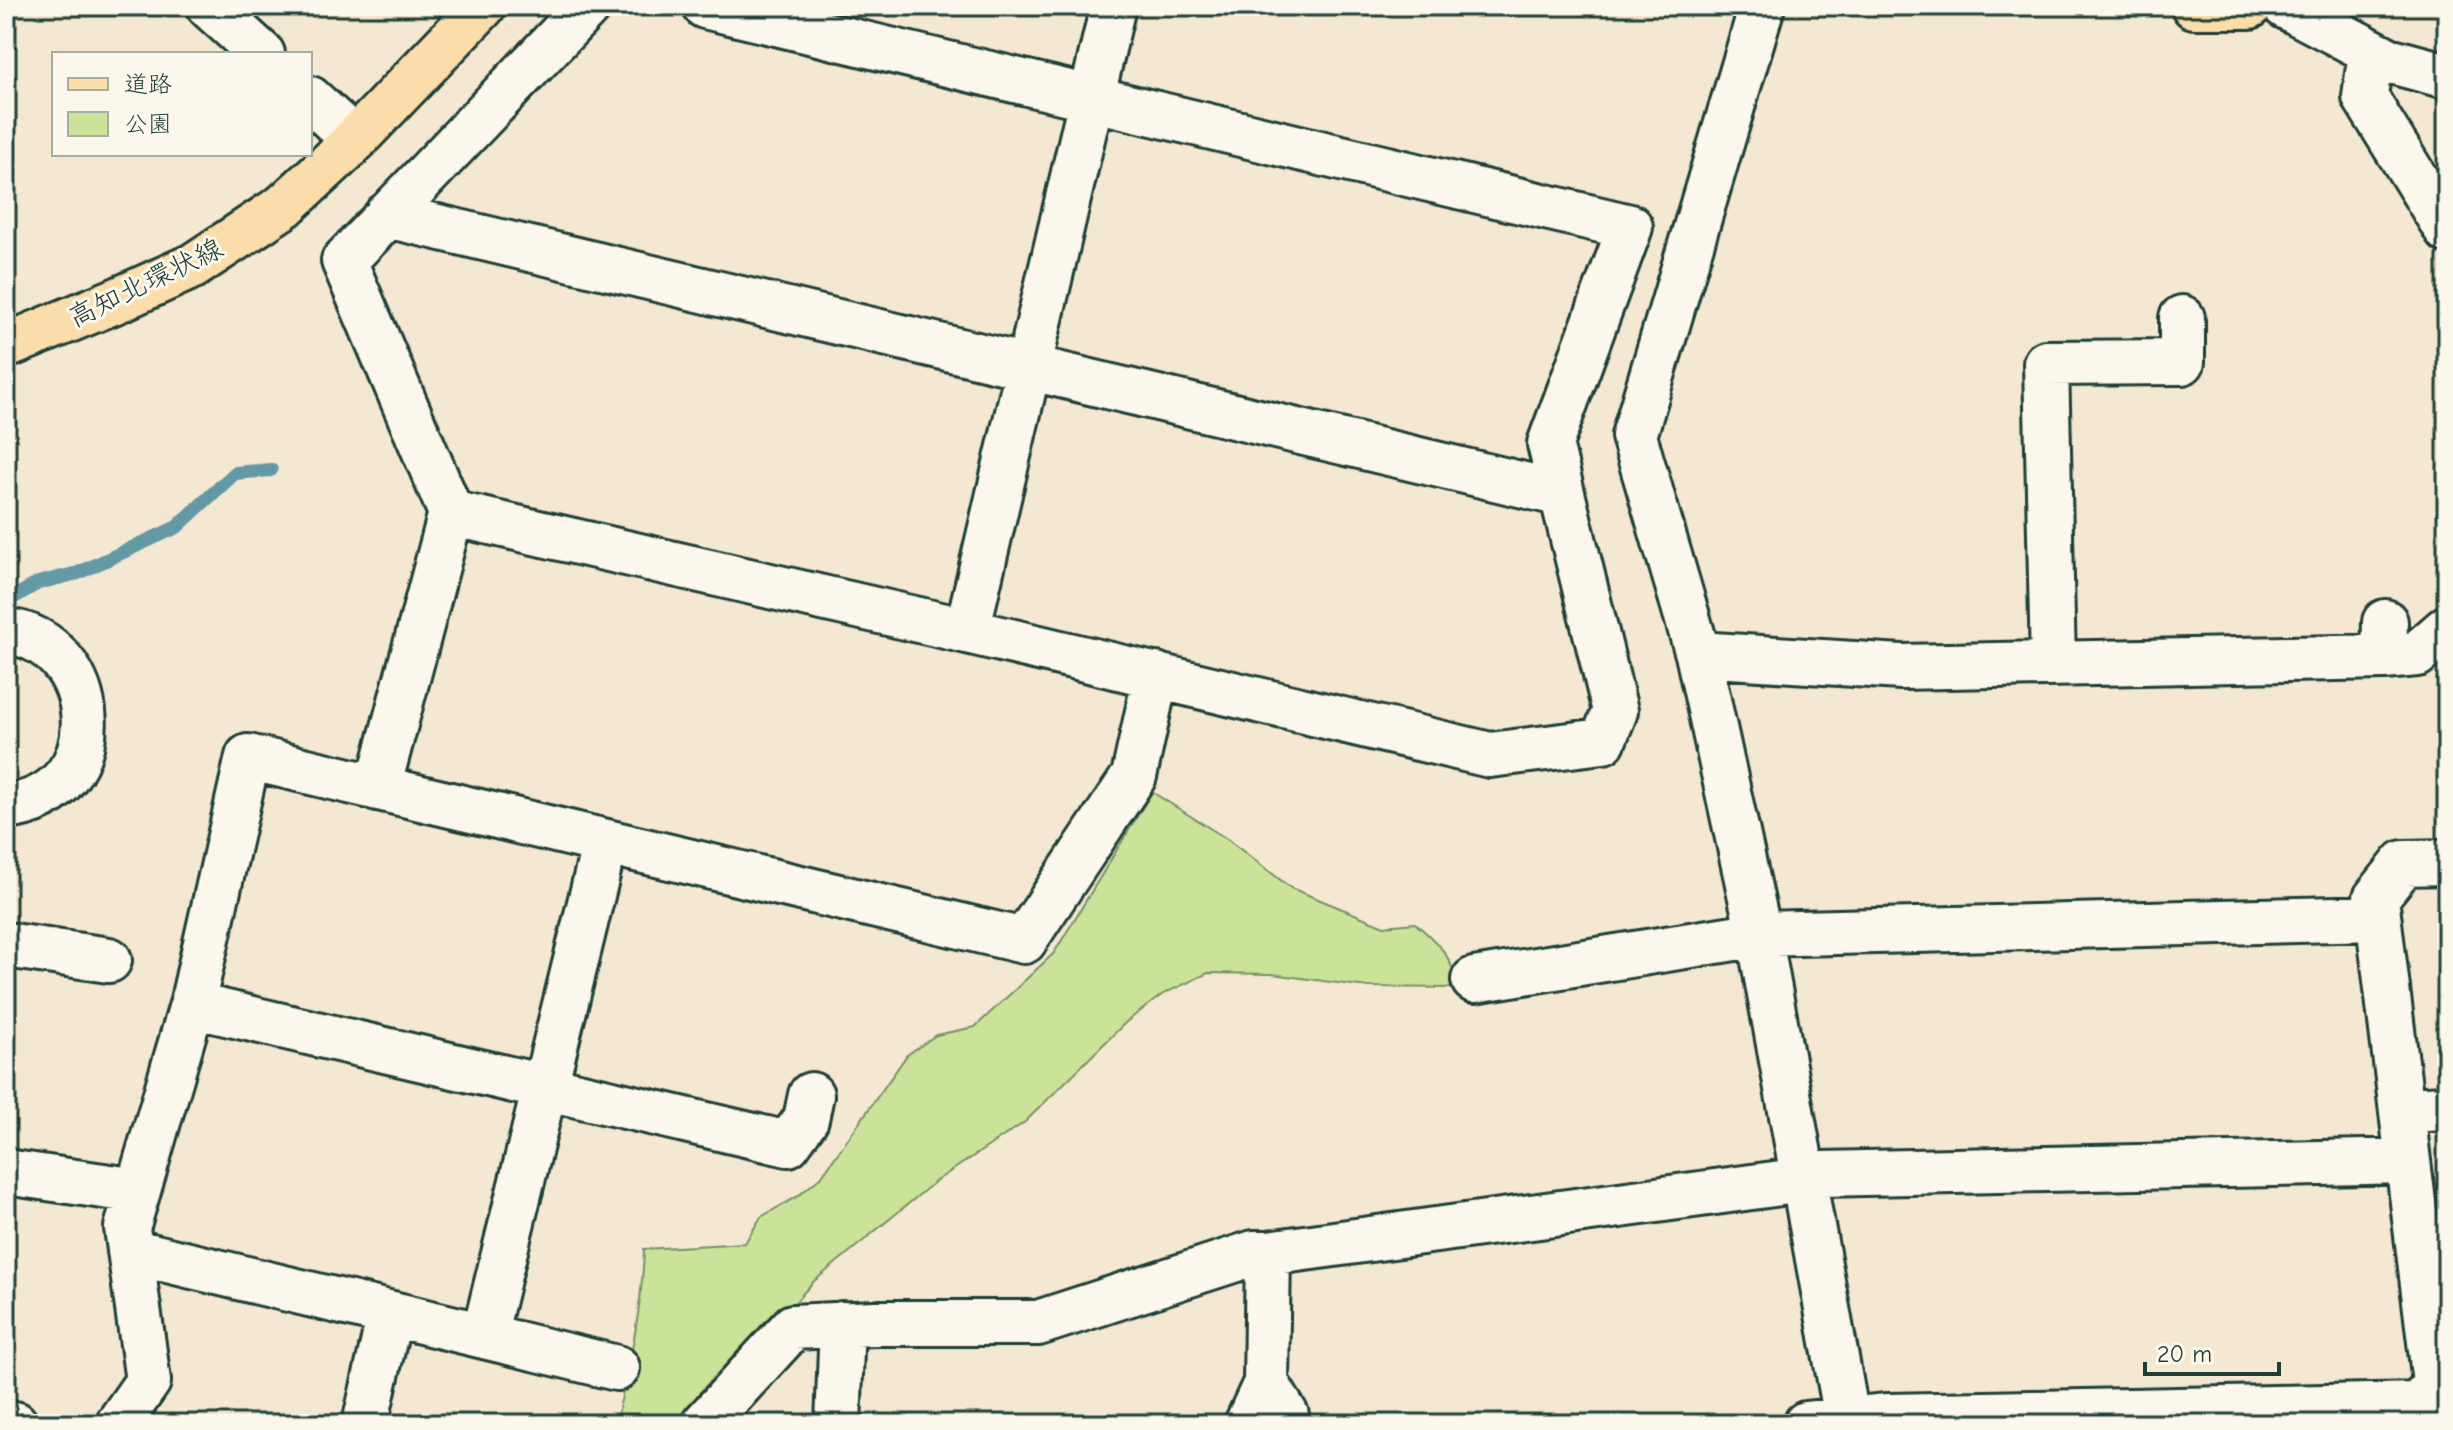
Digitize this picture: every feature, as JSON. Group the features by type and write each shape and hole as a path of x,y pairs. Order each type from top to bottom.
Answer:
{"main road":[{"name":"高知北環状線","path":"6,346 193,266 284,206 355,140 483,6"},
{"path":"2194,6 2250,6"}],"street":[{"path":"209,6 260,52"},
{"path":"378,788 451,513 344,261 588,6"},
{"path":"451,513 1490,755 1603,741 1615,711 1550,444 1630,227 705,6"},
{"path":"967,631 1113,6"},
{"path":"1762,6 1634,436 1698,654 1759,934 1802,1178 1834,1422 1888,1416 2397,1415 2420,1405 2441,1375 2408,1161 2376,898 2404,863 2447,862"},
{"path":"2285,6 2388,60 2447,76"},
{"path":"2371,51 2365,97 2447,230"},
{"path":"312,101 355,140"},
{"path":"387,215 1562,494"},
{"path":"2053,664 2046,363 2182,362 2182,318"},
{"path":"1698,654 1901,667 2053,664 2385,639 2417,654 2447,628"},
{"path":"6,631 21,633 55,653 73,681 85,716 82,749 64,781 44,795 6,807"},
{"path":"118,1424 148,1381 127,1228 192,1005 248,757 1024,941 1134,776 1156,675"},
{"path":"484,1336 605,842"},
{"path":"1474,980 1759,934 2378,918"},
{"path":"6,945 109,960"},
{"path":"192,1005 788,1144 806,1119 811,1095"},
{"path":"2402,1110 2447,1108"},
{"path":"704,1424 793,1327 1038,1323 1254,1253 1766,1186 1822,1174 2408,1161"},
{"path":"6,1172 138,1191"},
{"path":"130,1251 617,1368"},
{"path":"1247,1424 1266,1383 1268,1253"},
{"path":"365,1424 390,1314"},
{"path":"838,1424 842,1324"},
{"path":"1266,1383 1286,1415 1287,1424"},
{"path":"6,1423 15,1424"}],"green space":[{"path":"1152,792 1227,839 1291,888 1384,926 1415,923 1448,959 1455,988 1367,987 1272,974 1208,973 1163,994 1126,1022 1025,1122 936,1181 813,1282 689,1424 615,1424 634,1337 644,1249 745,1243 761,1217 798,1196 821,1177 907,1055 936,1035 975,1027 1054,953"}],"waterway":[{"path":"6,597 16,596 38,583 78,573 177,527 235,473 271,470"}]}
